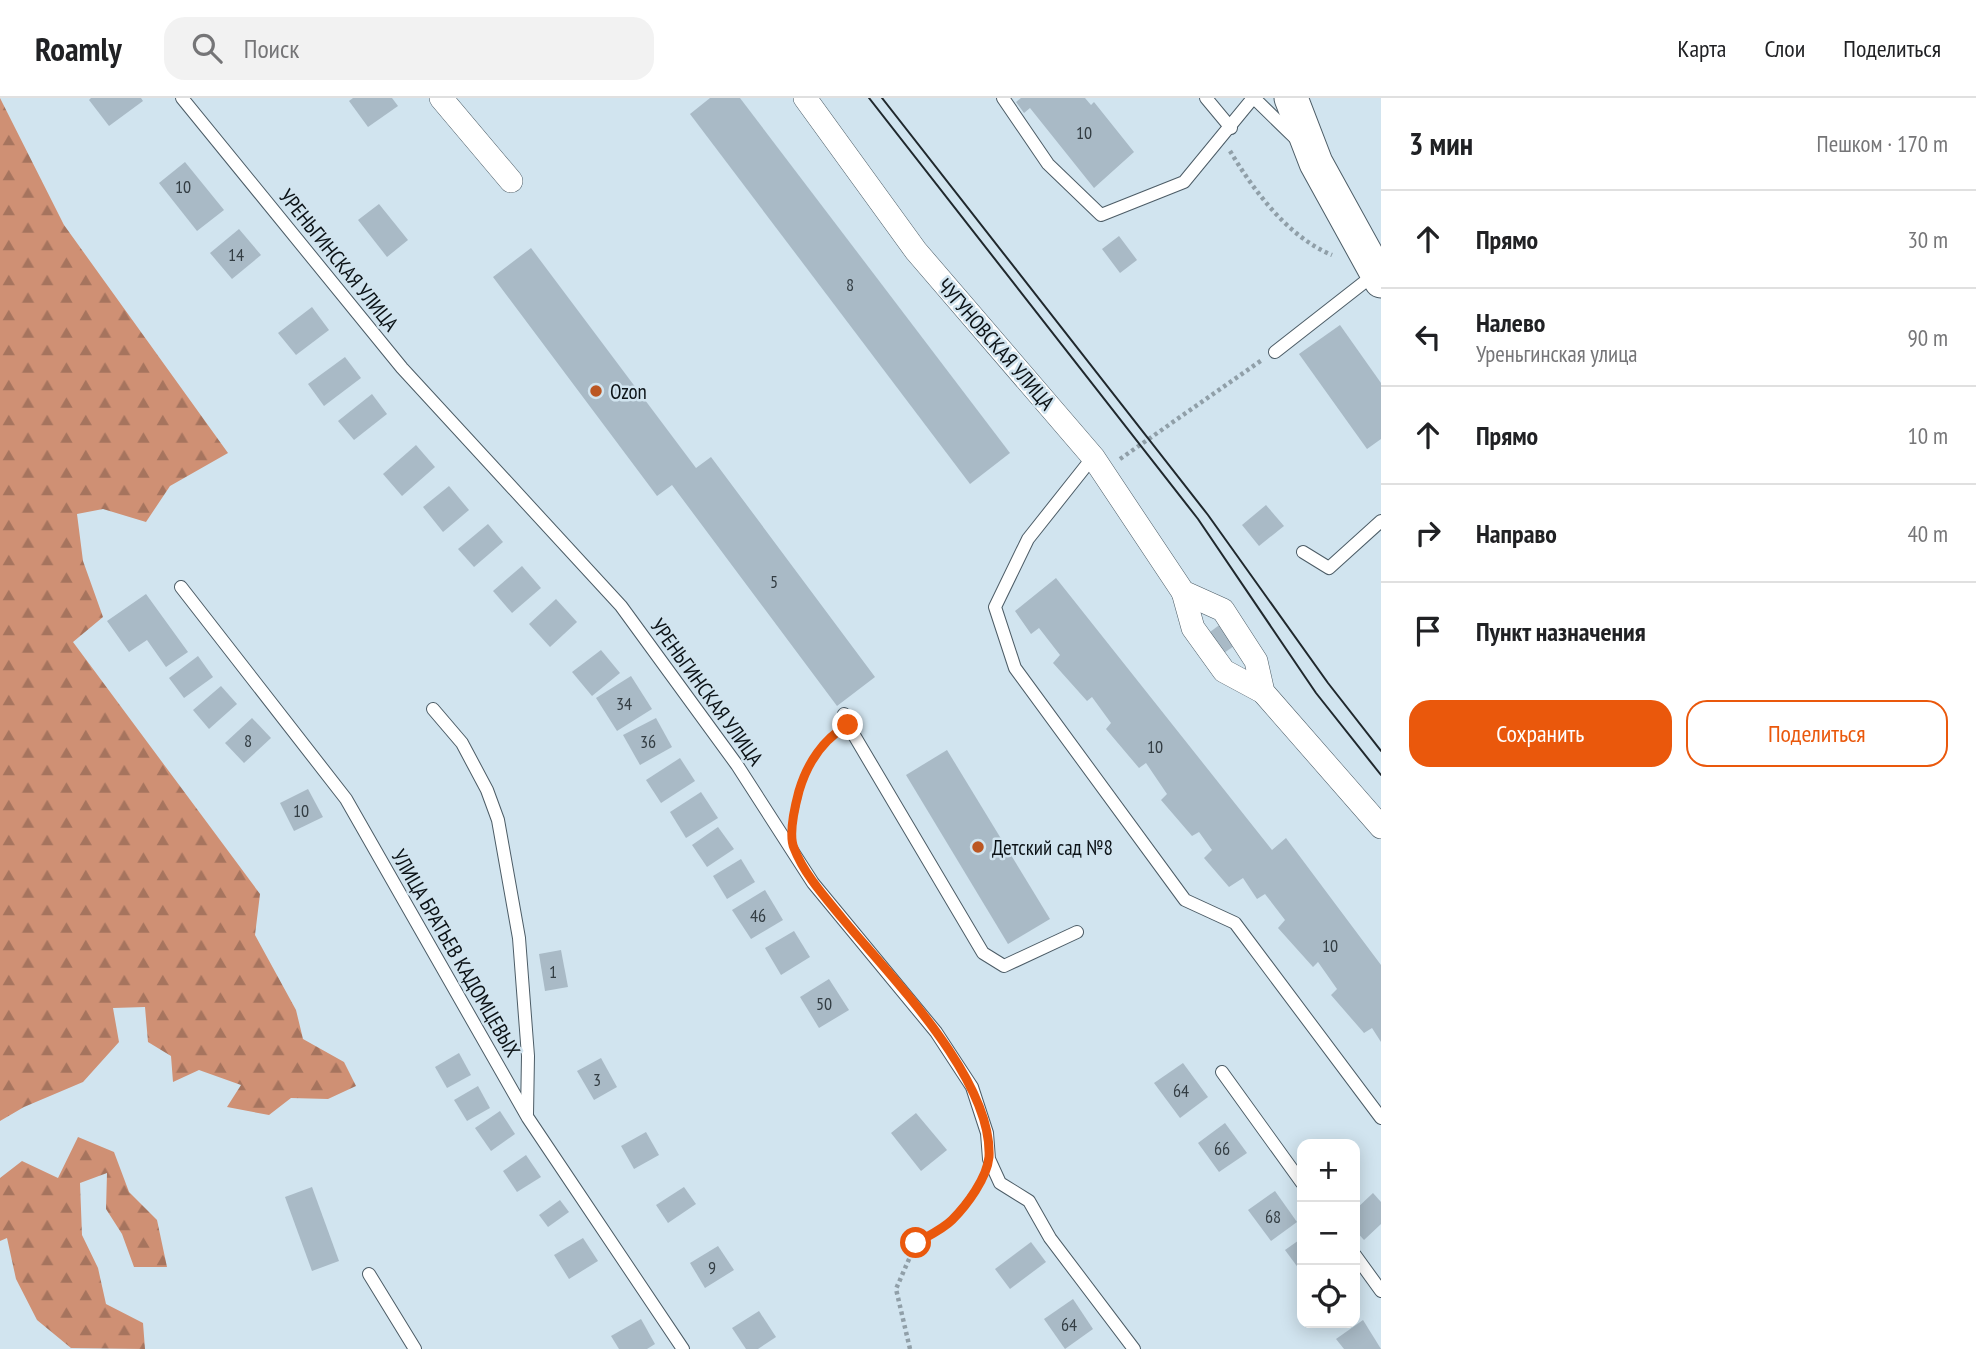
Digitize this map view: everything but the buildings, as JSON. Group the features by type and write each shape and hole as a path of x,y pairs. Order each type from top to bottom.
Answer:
{"main road":[{"path":"1292,99 1316,163 1379,277"}],"street":[{"path":"441,98 510,181"},
{"name":"ЧУГУНОВСКАЯ УЛИЦА","path":"805,98 916,251 1097,465 1182,592 1193,628 1224,671 1263,692 1381,827"},
{"name":"ЧУГУНОВСКАЯ УЛИЦА","path":"1182,592 1223,610 1256,661 1263,692"}],"lane":[{"name":"УРЕНЬГИНСКАЯ УЛИЦА","path":"182,98 402,368 621,606 737,765 813,883 943,1043 972,1087 987,1133 989,1159 1000,1183 1029,1201 1050,1238 1134,1349"},
{"path":"1003,98 1048,164 1101,215 1184,182 1254,98 1283,124 1316,163"},
{"path":"1206,98 1227,133"},
{"path":"1275,352 1379,277"},
{"path":"1097,465 1028,539 995,607 1015,668 1185,900 1235,923 1381,1118"},
{"path":"1303,552 1329,568 1381,521"},
{"name":"УЛИЦА БРАТЬЕВ КАДОМЦЕВЫХ","path":"181,587 346,799 528,1118 683,1349"},
{"path":"433,709 462,743 487,790 498,820 519,938 528,1056 528,1118"},
{"path":"846,719 983,953 1004,966 1077,932"},
{"path":"1222,1072 1297,1176"},
{"path":"1360,1262 1381,1291"},
{"path":"369,1274 415,1349"}],"path":[{"path":"1227,133 1253,188 1311,246 1379,277"},
{"path":"1097,465 1275,352"},
{"path":"794,832 796,804 806,768 846,719"},
{"path":"910,1349 895,1289 916,1243 951,1221 977,1187 989,1159"}],"green space":[{"path":"0,98 64,225 228,453 170,486 146,522 103,509 77,514 83,561 103,617 73,642 260,894 255,935 296,1010 303,1039 344,1062 356,1086 328,1099 291,1098 269,1115 227,1107 241,1085 199,1070 173,1082 171,1056 148,1042 145,1007 113,1008 119,1042 83,1082 24,1107 0,1121"},
{"path":"78,1137 114,1152 129,1192 157,1220 167,1267 134,1267 122,1234 106,1209 107,1173 80,1183 82,1235 98,1268 106,1304 143,1323 145,1349 71,1348 37,1320 16,1279 7,1238 0,1241 0,1178 22,1161 58,1178"}],"tram line":[{"path":"869,98 1198,519 1316,693 1381,775"},
{"path":"882,98 1208,515 1328,683 1381,751"}],"place":[{"name":"Ozon","path":"596,391"},
{"name":"Детский сад №8","path":"978,847"}],"route":[{"path":"848,725 834,733 806,768 796,804 793,846 813,883 936,1032 972,1087 987,1133 989,1159 977,1187 951,1221 916,1243"}]}
